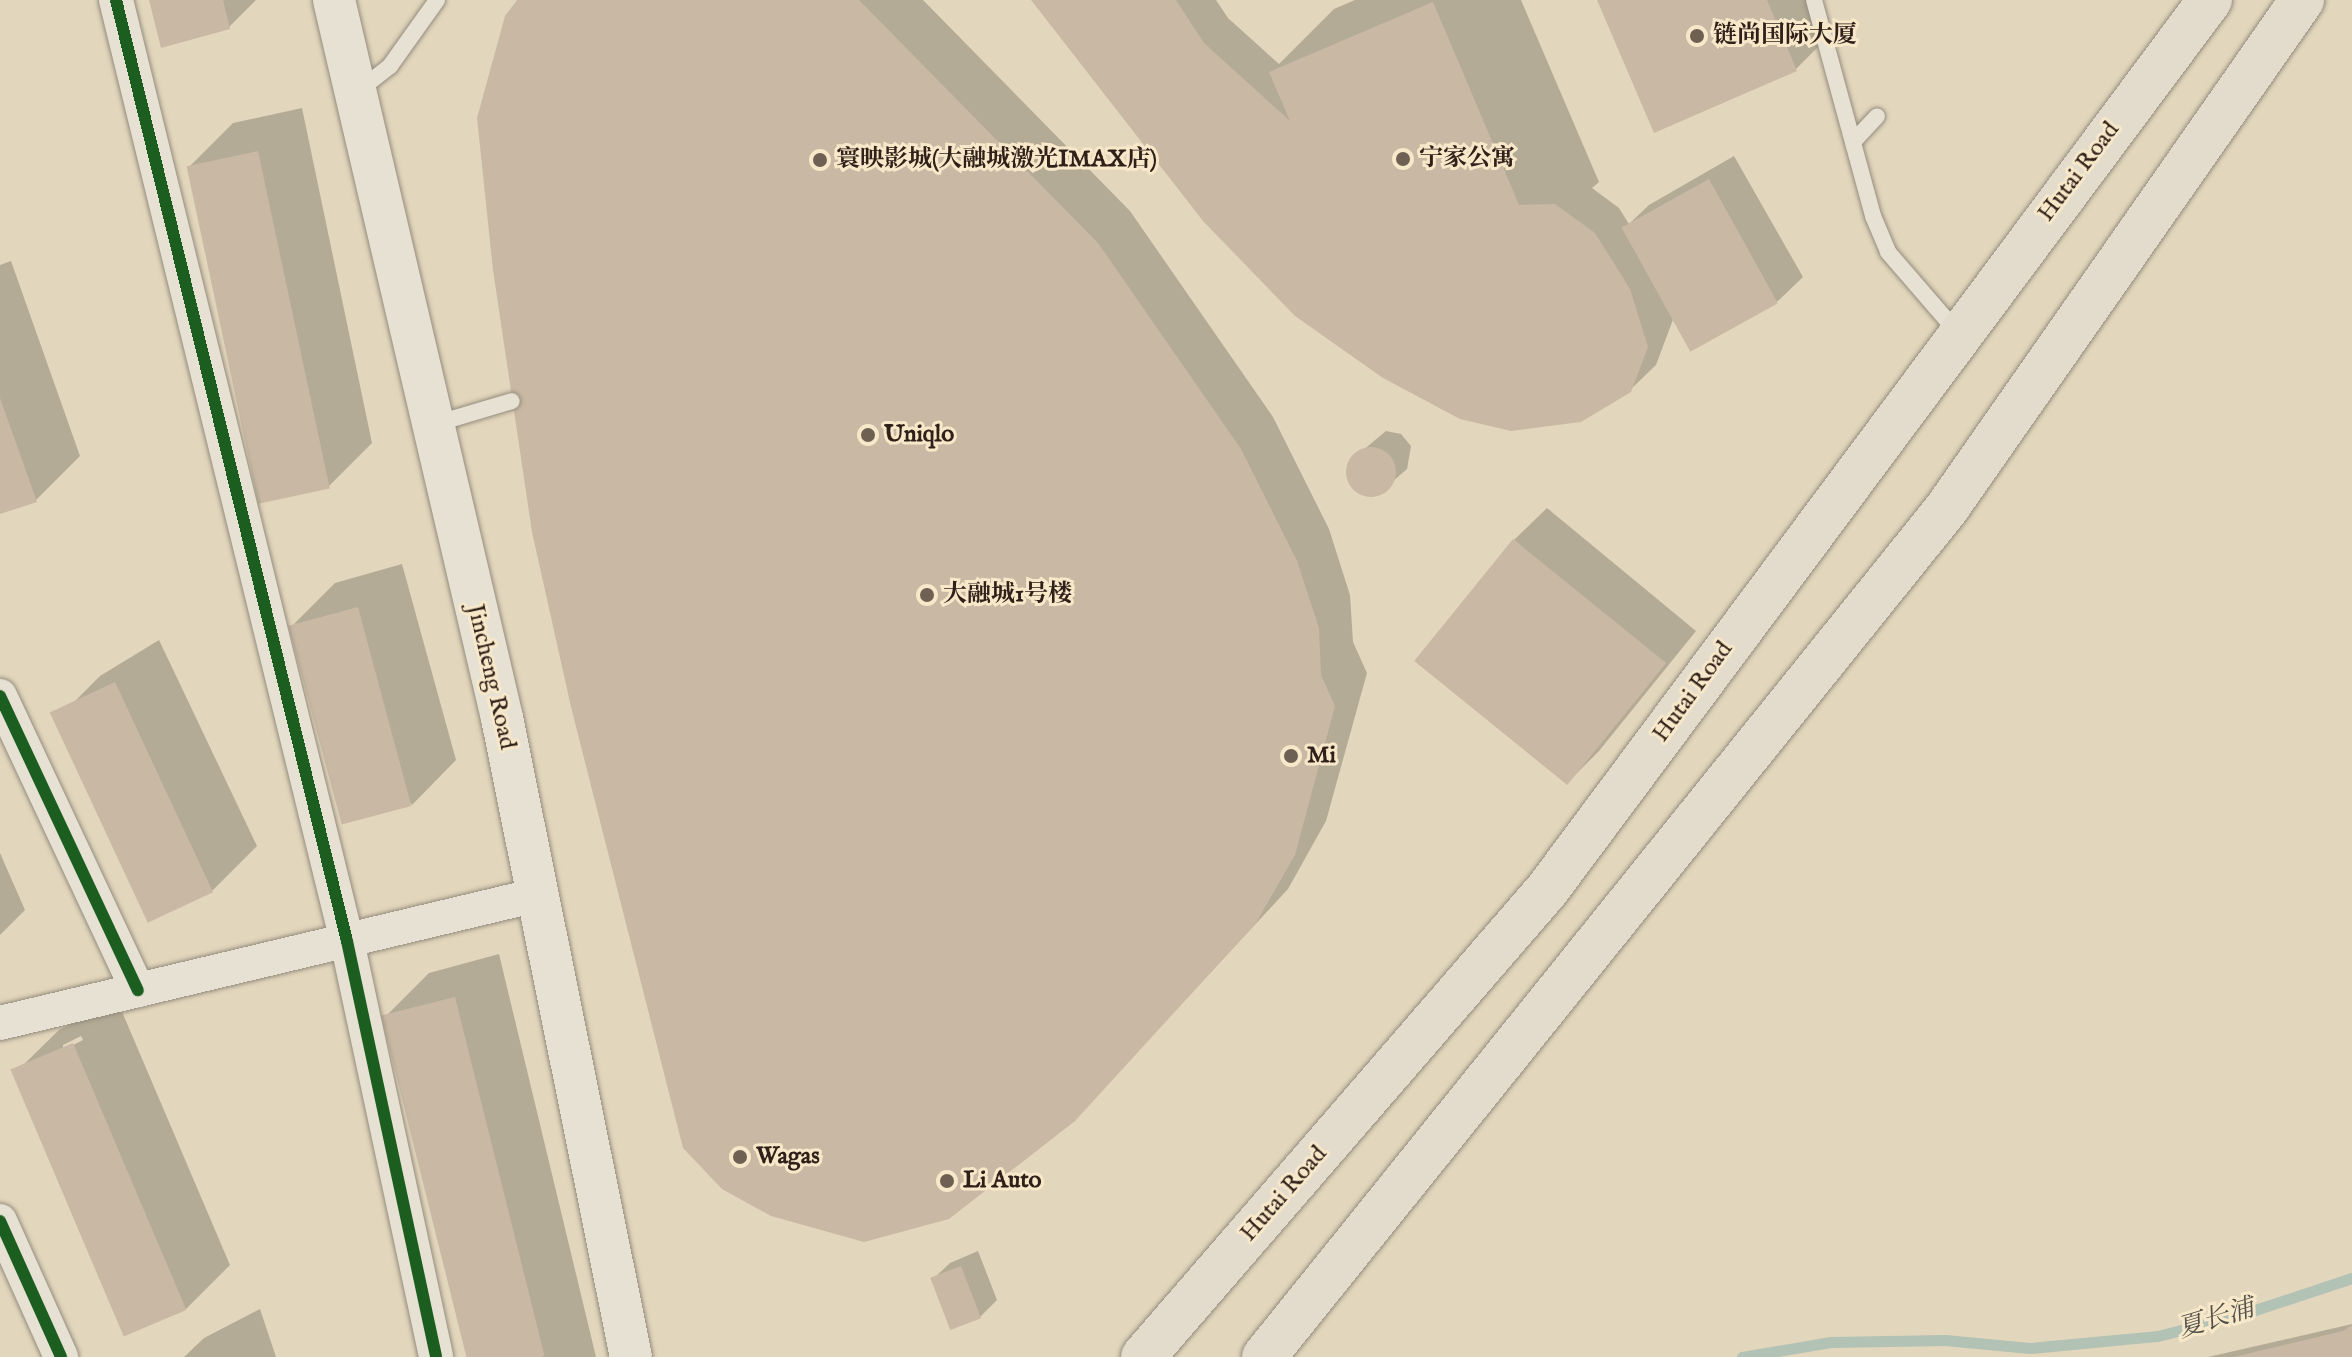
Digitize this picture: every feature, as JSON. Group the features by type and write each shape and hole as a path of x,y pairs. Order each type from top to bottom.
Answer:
{"main road":[{"name":"Hutai Road","path":"1143,1357 1547,890 1958,334 2210,0"},
{"path":"1264,1357 1947,508 2302,0"}],"street":[{"path":"116,0 347,941 436,1357"},
{"name":"Jincheng Road","path":"334,0 502,718 631,1357"},
{"path":"0,696 138,990"},
{"path":"0,1023 537,895"},
{"path":"0,1221 61,1357"}],"lane":[{"path":"356,93 390,66 437,0"},
{"path":"1814,0 1873,216 1888,252 1958,334"},
{"path":"1853,142 1877,116"},
{"path":"434,425 512,401"}],"building":[{"path":"149,0 223,0 230,29 161,48"},
{"name":"大融城1号楼","path":"517,0 859,0 1098,243 1241,449 1297,561 1319,628 1321,675 1335,706 1295,855 1256,923 1075,1121 949,1219 864,1242 771,1216 722,1189 683,1148 571,707 532,532 493,270 477,118 505,16"},
{"path":"1031,0 1176,0 1204,43 1290,121 1269,72 1433,2 1519,205 1555,204 1595,233 1630,289 1648,347 1631,392 1581,422 1511,431 1460,419 1383,378 1295,316 1203,221"},
{"name":"链尚国际大厦","path":"1597,0 1767,0 1797,71 1654,133"},
{"path":"258,151 330,488 258,504 187,166"},
{"path":"1709,179 1778,303 1690,352 1622,227"},
{"path":"0,398 37,502 0,514"},
{"path":"1361,448 1381,448 1395,462 1395,482 1381,496 1361,496 1347,482 1347,462"},
{"path":"1513,539 1666,663 1567,785 1414,661"},
{"path":"358,607 411,806 342,825 288,626"},
{"path":"115,682 213,892 148,923 50,712"},
{"path":"455,997 545,1356 466,1357 381,1015"},
{"path":"73,1043 186,1310 124,1337 10,1070"},
{"path":"961,1266 981,1318 950,1330 930,1278"},
{"path":"2352,1325 2352,1357 2234,1357 2343,1331"}],"waterway":[{"name":"夏长浦","path":"1742,1357 1831,1342 1945,1340 2030,1348 2158,1336 2246,1313 2352,1278"}],"cycle path":[{"path":"116,0 347,941 436,1357"},
{"path":"0,696 138,990"},
{"path":"0,1221 61,1357"}],"place":[{"name":"链尚国际大厦","path":"1697,36"},
{"name":"宁家公寓","path":"1403,159"},
{"name":"寰映影城(大融城激光IMAX店)","path":"820,160"},
{"name":"Uniqlo","path":"868,435"},
{"name":"大融城1号楼","path":"927,595"},
{"name":"Mi","path":"1291,756"},
{"name":"Wagas","path":"740,1157"},
{"name":"Li Auto","path":"947,1181"}]}
